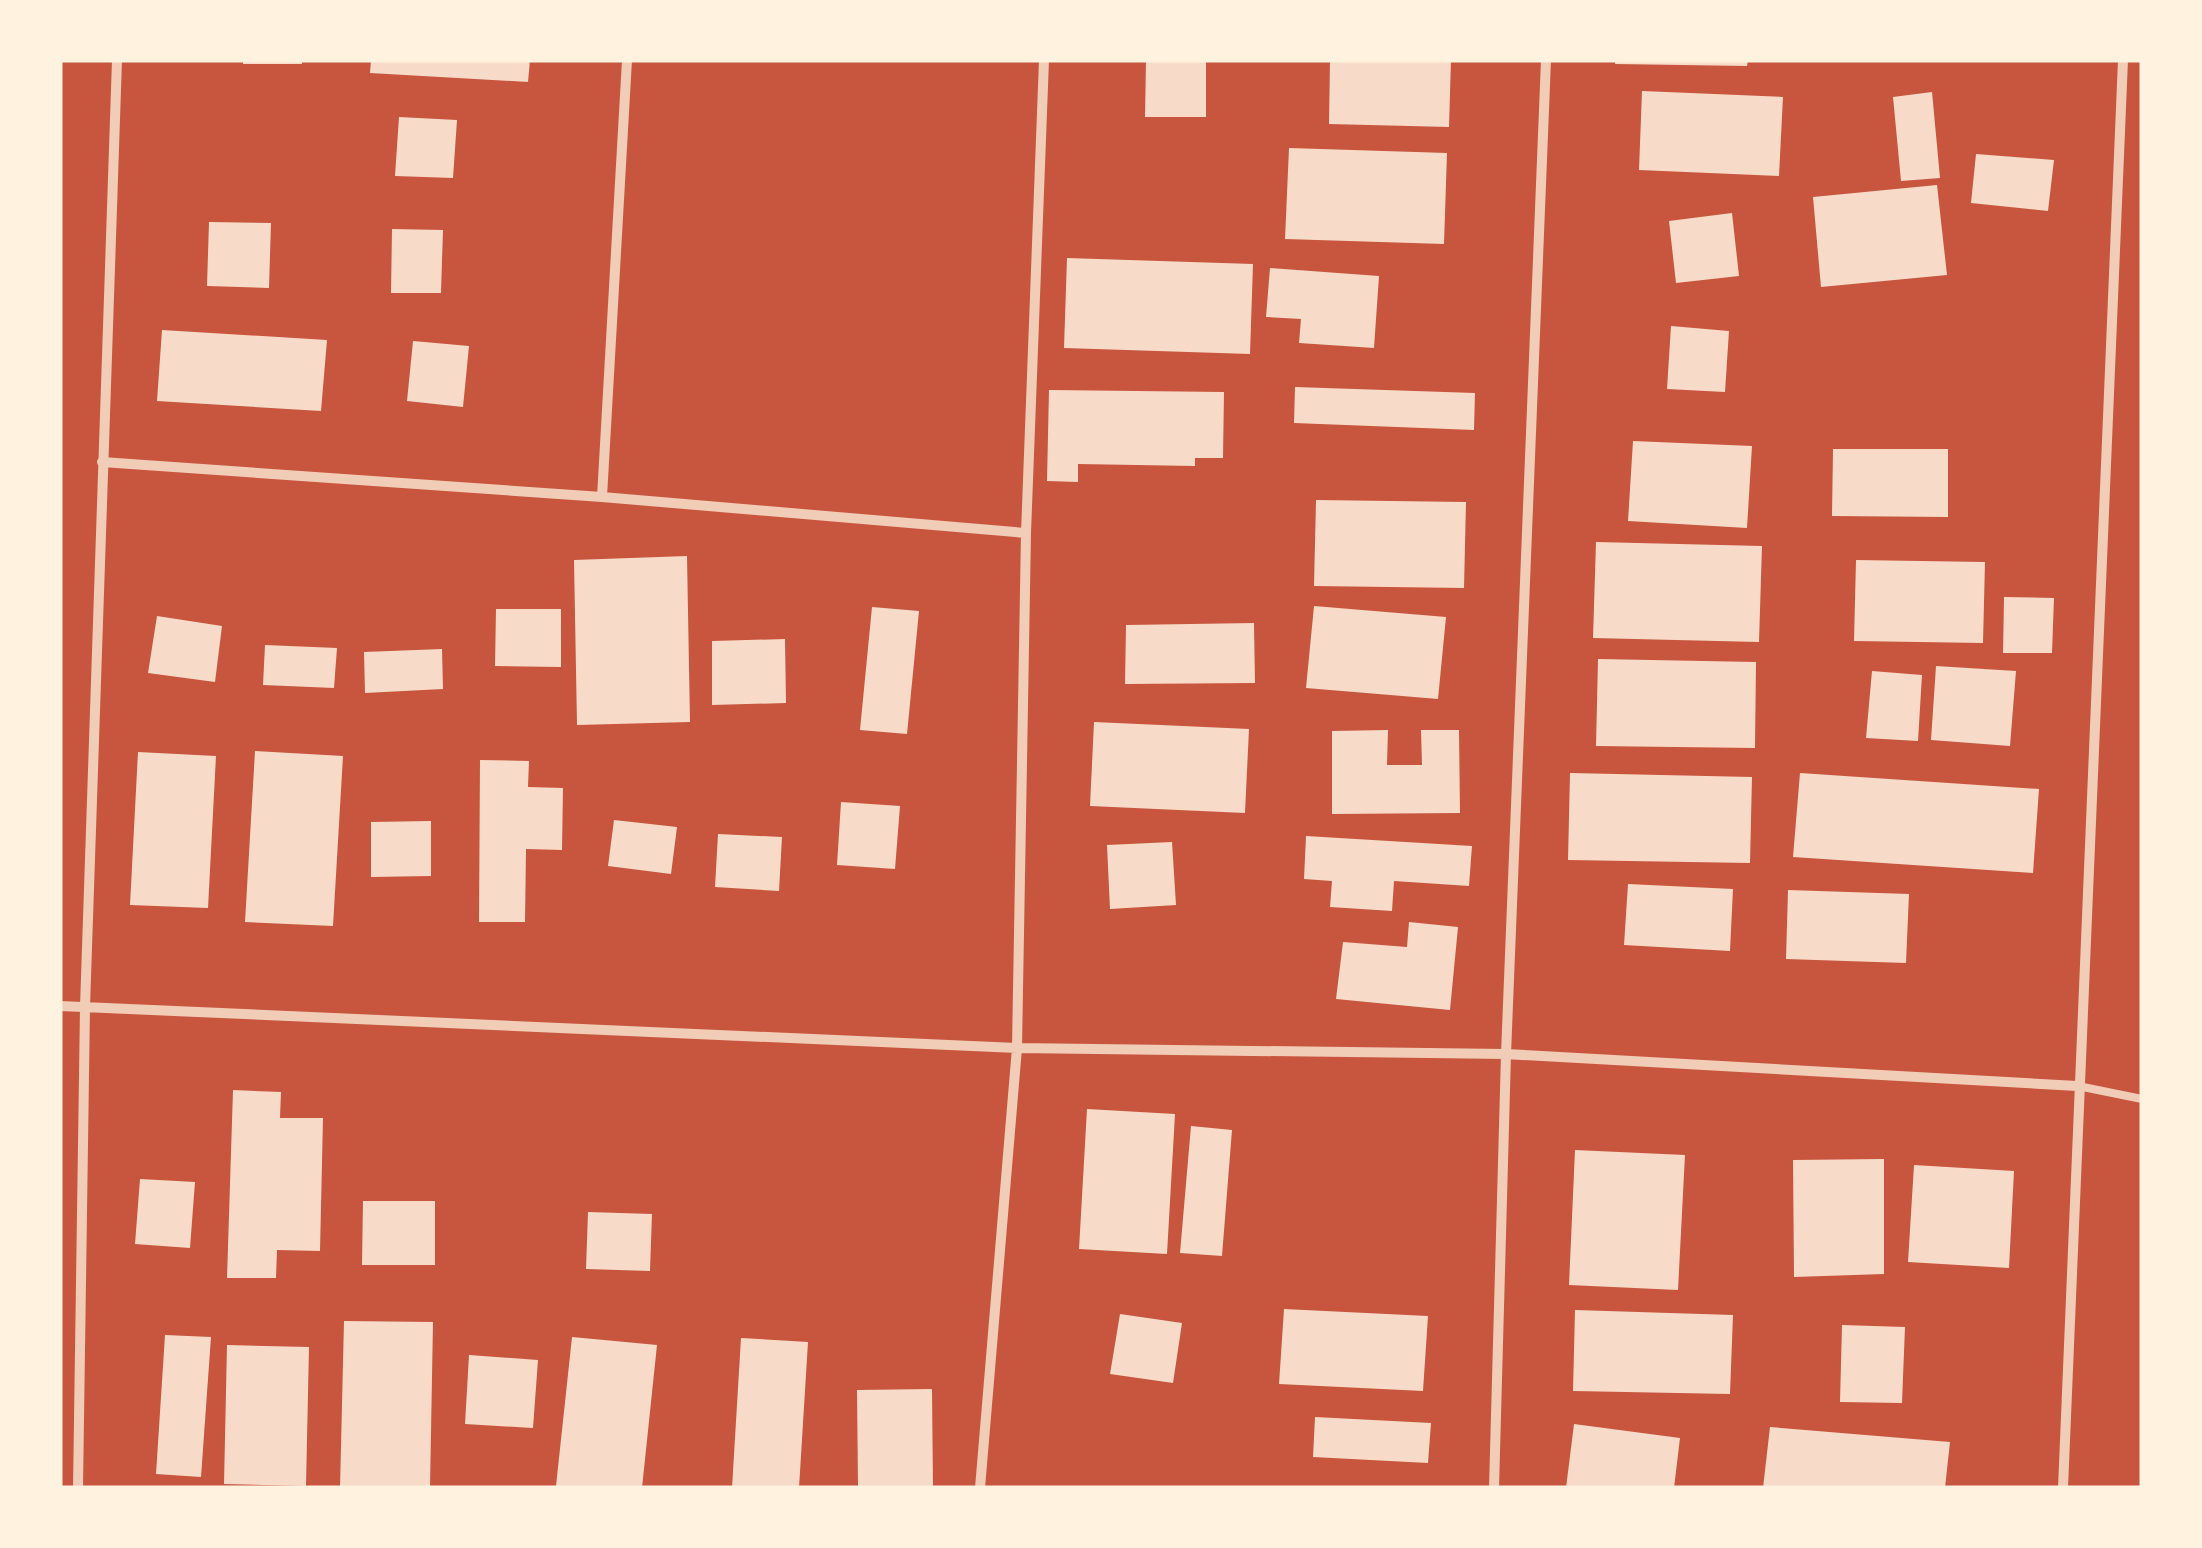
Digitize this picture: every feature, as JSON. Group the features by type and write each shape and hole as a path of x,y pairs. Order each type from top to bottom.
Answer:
{"street":[{"path":"78,1488 86,1006 117,60"},
{"path":"602,497 627,60"},
{"path":"980,1488 1017,1048 1026,533 1044,60"},
{"path":"1494,1488 1506,1054 1546,60"},
{"path":"2063,1488 2123,60"},
{"path":"102,462 602,497 1026,533"},
{"path":"60,1006 1017,1048 1506,1054 2078,1086"}],"lane":[{"path":"2078,1086 2142,1099"}],"building":[{"path":"243,60 302,60 302,64 243,64"},
{"path":"371,60 530,60 528,82 370,73"},
{"path":"1146,60 1206,60 1206,117 1145,117"},
{"path":"1330,60 1451,60 1449,127 1329,124"},
{"path":"1615,60 1748,60 1747,66 1615,64"},
{"path":"1642,91 1783,97 1779,176 1639,170"},
{"path":"1932,92 1940,178 1901,181 1893,97"},
{"path":"399,117 457,120 453,178 395,176"},
{"path":"1289,148 1447,153 1444,244 1285,239"},
{"path":"1976,154 2054,160 2048,211 1971,203"},
{"path":"1937,185 1947,275 1821,287 1813,197"},
{"path":"1732,213 1739,276 1676,283 1669,221"},
{"path":"209,222 271,223 269,288 207,286"},
{"path":"392,229 443,230 441,293 391,293"},
{"path":"1067,258 1253,264 1250,354 1064,348"},
{"path":"1270,268 1379,276 1374,348 1299,343 1301,319 1266,317"},
{"path":"1671,326 1729,331 1725,392 1667,389"},
{"path":"162,330 327,340 321,411 157,401"},
{"path":"413,341 469,346 463,407 407,401"},
{"path":"1295,387 1475,393 1474,430 1294,423"},
{"path":"1049,390 1224,392 1223,458 1195,458 1195,466 1078,464 1078,482 1047,481"},
{"path":"1633,441 1752,446 1747,528 1628,521"},
{"path":"1833,449 1948,449 1948,517 1832,516"},
{"path":"1316,500 1466,502 1464,588 1314,586"},
{"path":"1596,542 1762,546 1759,642 1593,638"},
{"path":"687,556 690,722 577,725 574,560"},
{"path":"1856,560 1985,562 1983,643 1854,641"},
{"path":"2004,597 2054,598 2052,653 2003,653"},
{"path":"1314,606 1446,617 1438,699 1306,688"},
{"path":"872,607 919,611 907,734 860,730"},
{"path":"496,609 561,609 561,667 495,666"},
{"path":"157,616 222,626 215,682 148,673"},
{"path":"1254,623 1255,683 1125,684 1126,625"},
{"path":"785,639 786,703 712,705 712,641"},
{"path":"265,645 337,648 334,688 263,685"},
{"path":"442,649 443,689 365,693 364,652"},
{"path":"1598,659 1756,662 1755,748 1596,746"},
{"path":"1936,666 2016,671 2010,746 1931,740"},
{"path":"1872,671 1922,675 1918,741 1866,738"},
{"path":"1094,722 1249,729 1245,813 1090,806"},
{"path":"1388,730 1387,765 1422,765 1421,730 1459,730 1460,813 1332,814 1332,731"},
{"path":"255,751 343,756 333,926 245,922"},
{"path":"138,752 216,756 208,908 130,905"},
{"path":"480,760 529,761 528,787 563,788 562,850 526,849 525,922 479,922"},
{"path":"1570,773 1752,777 1750,863 1568,860"},
{"path":"1800,773 2039,789 2033,873 1793,857"},
{"path":"841,802 900,806 895,869 837,865"},
{"path":"614,820 677,827 671,874 608,866"},
{"path":"431,821 431,876 371,877 371,822"},
{"path":"718,834 782,837 779,891 715,887"},
{"path":"1306,836 1472,846 1469,886 1394,881 1392,911 1330,907 1332,881 1304,879"},
{"path":"1172,842 1176,905 1110,909 1107,845"},
{"path":"1628,884 1733,889 1730,951 1624,945"},
{"path":"1788,890 1909,894 1906,963 1786,959"},
{"path":"1409,922 1458,927 1450,1010 1336,999 1343,942 1407,947"},
{"path":"233,1090 281,1092 280,1118 323,1118 320,1251 277,1250 276,1278 227,1278"},
{"path":"1087,1109 1175,1114 1167,1254 1079,1249"},
{"path":"1191,1126 1232,1130 1222,1256 1180,1253"},
{"path":"1575,1150 1685,1155 1678,1290 1569,1285"},
{"path":"1884,1159 1884,1274 1794,1277 1793,1160"},
{"path":"1914,1165 2014,1171 2009,1268 1908,1262"},
{"path":"140,1179 195,1182 190,1248 135,1244"},
{"path":"363,1201 435,1201 435,1265 362,1265"},
{"path":"588,1212 652,1214 650,1271 586,1269"},
{"path":"1284,1309 1428,1316 1423,1391 1279,1384"},
{"path":"1575,1310 1733,1315 1730,1394 1573,1391"},
{"path":"1120,1314 1182,1323 1173,1383 1110,1374"},
{"path":"344,1321 433,1322 430,1488 340,1488"},
{"path":"1842,1325 1905,1327 1902,1403 1840,1402"},
{"path":"165,1335 211,1337 201,1477 156,1474"},
{"path":"572,1337 657,1345 642,1488 556,1486"},
{"path":"741,1338 808,1342 799,1488 732,1488"},
{"path":"227,1345 309,1347 306,1486 224,1484"},
{"path":"469,1355 538,1360 533,1428 465,1424"},
{"path":"932,1389 933,1488 858,1488 857,1390"},
{"path":"1315,1417 1431,1423 1428,1463 1313,1457"},
{"path":"1574,1424 1680,1438 1674,1488 1566,1488"},
{"path":"1770,1427 1950,1442 1945,1488 1763,1488"}]}
